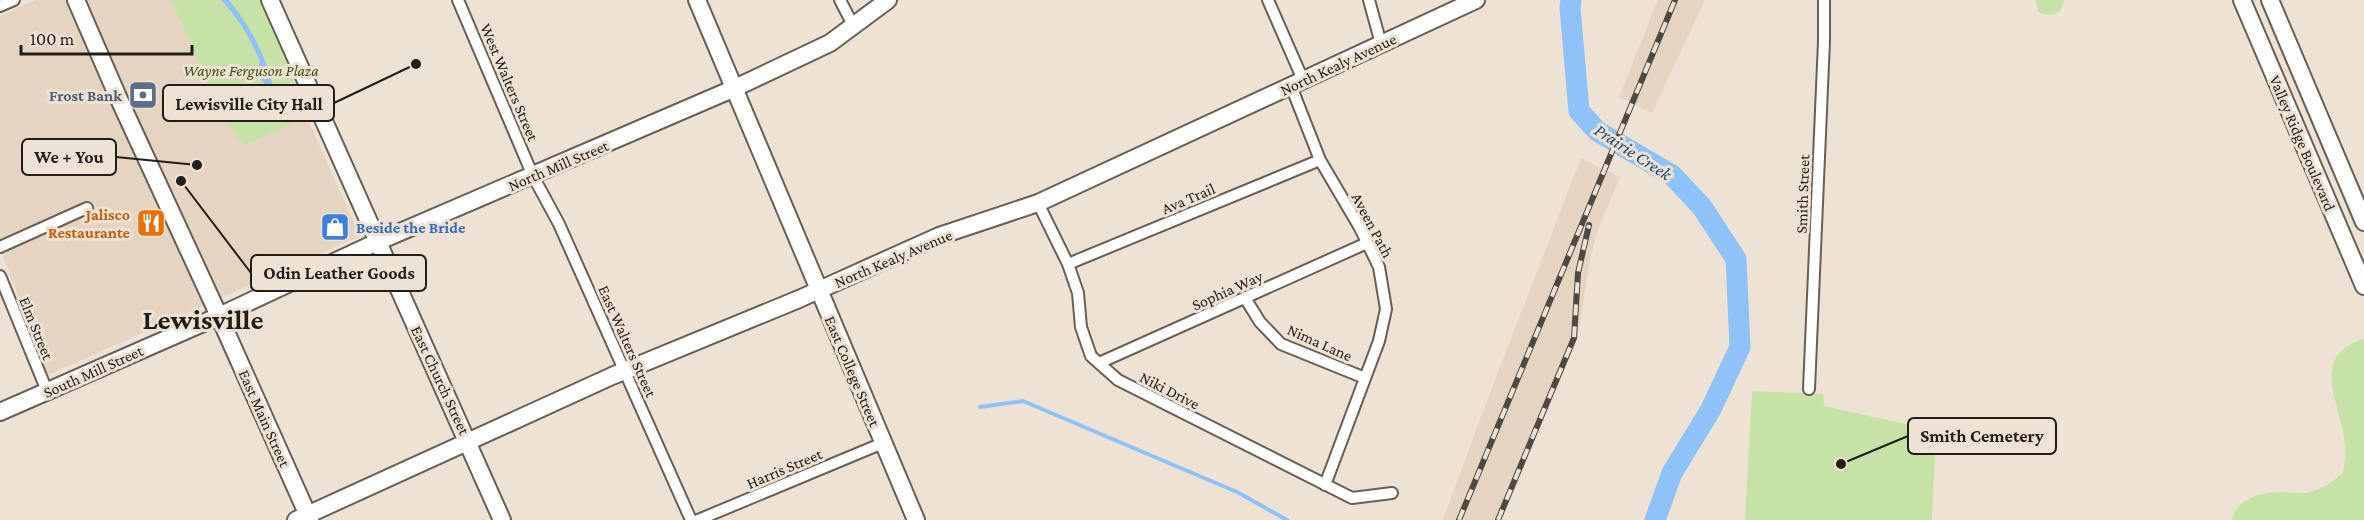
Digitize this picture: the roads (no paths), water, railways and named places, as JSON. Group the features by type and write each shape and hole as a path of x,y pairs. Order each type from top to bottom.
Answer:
{"main road":[{"name":"East Main Street","path":"76,0 219,316 305,518"},
{"name":"East Church Street","path":"270,0 377,242 469,441 502,520"},
{"name":"East College Street","path":"697,0 915,520"},
{"name":"North Mill Street","path":"219,316 377,242 735,88 830,43 888,0"},
{"name":"North Kealy Avenue","path":"305,518 469,441 939,236 1038,203 1476,0"},
{"name":"Valley Ridge Boulevard","path":"2242,0 2364,285"},
{"name":"Valley Ridge Boulevard","path":"2270,0 2364,222"},
{"name":"South Mill Street","path":"0,412 219,316"}],"street":[{"path":"0,6 14,0"},
{"name":"West Walters Street","path":"458,0 534,176"},
{"path":"840,0 854,27"},
{"name":"Aveen Path","path":"1268,0 1297,83 1320,160 1379,267 1386,309 1379,341 1325,485"},
{"path":"1369,0 1381,44"},
{"name":"Smith Street","path":"1809,389 1824,0"},
{"name":"Ava Trail","path":"1068,264 1320,160"},
{"name":"East Walters Street","path":"534,176 559,224 691,520"},
{"name":"Niki Drive","path":"1038,203 1068,264 1078,293 1081,327 1091,356 1118,380 1352,498 1392,493"},
{"path":"0,247 87,208"},
{"name":"Sophia Way","path":"1099,363 1367,243"},
{"name":"Elm Street","path":"0,276 47,391"},
{"name":"Nima Lane","path":"1245,298 1260,321 1281,344 1365,378"},
{"name":"Harris Street","path":"698,520 883,443"}],"water":[{"path":"221,0 229,0 262,53 275,96 277,112 270,116 265,85 256,71 260,62 238,21"}],"waterway":[{"name":"Prairie Creek","path":"1571,0 1579,111 1597,131 1672,175 1702,207 1736,259 1740,347 1711,409 1672,473 1655,520"},
{"path":"980,407 1023,401 1237,492 1287,520"}],"railway":[{"path":"1459,520 1675,0"},
{"path":"1498,520 1574,338 1578,273 1589,225"}],"place":[{"name":"Lewisville City Hall","path":"416,64"},
{"name":"Frost Bank","path":"143,95"},
{"name":"We + You","path":"197,165"},
{"name":"Odin Leather Goods","path":"181,181"},
{"name":"Jalisco Restaurante","path":"151,223"},
{"name":"Beside the Bride","path":"335,227"},
{"name":"Smith Cemetery","path":"1841,464"}],"district":[{"name":"Lewisville","path":"203,319"}],"park label":[{"name":"Wayne Ferguson Plaza","path":"251,70"}]}
